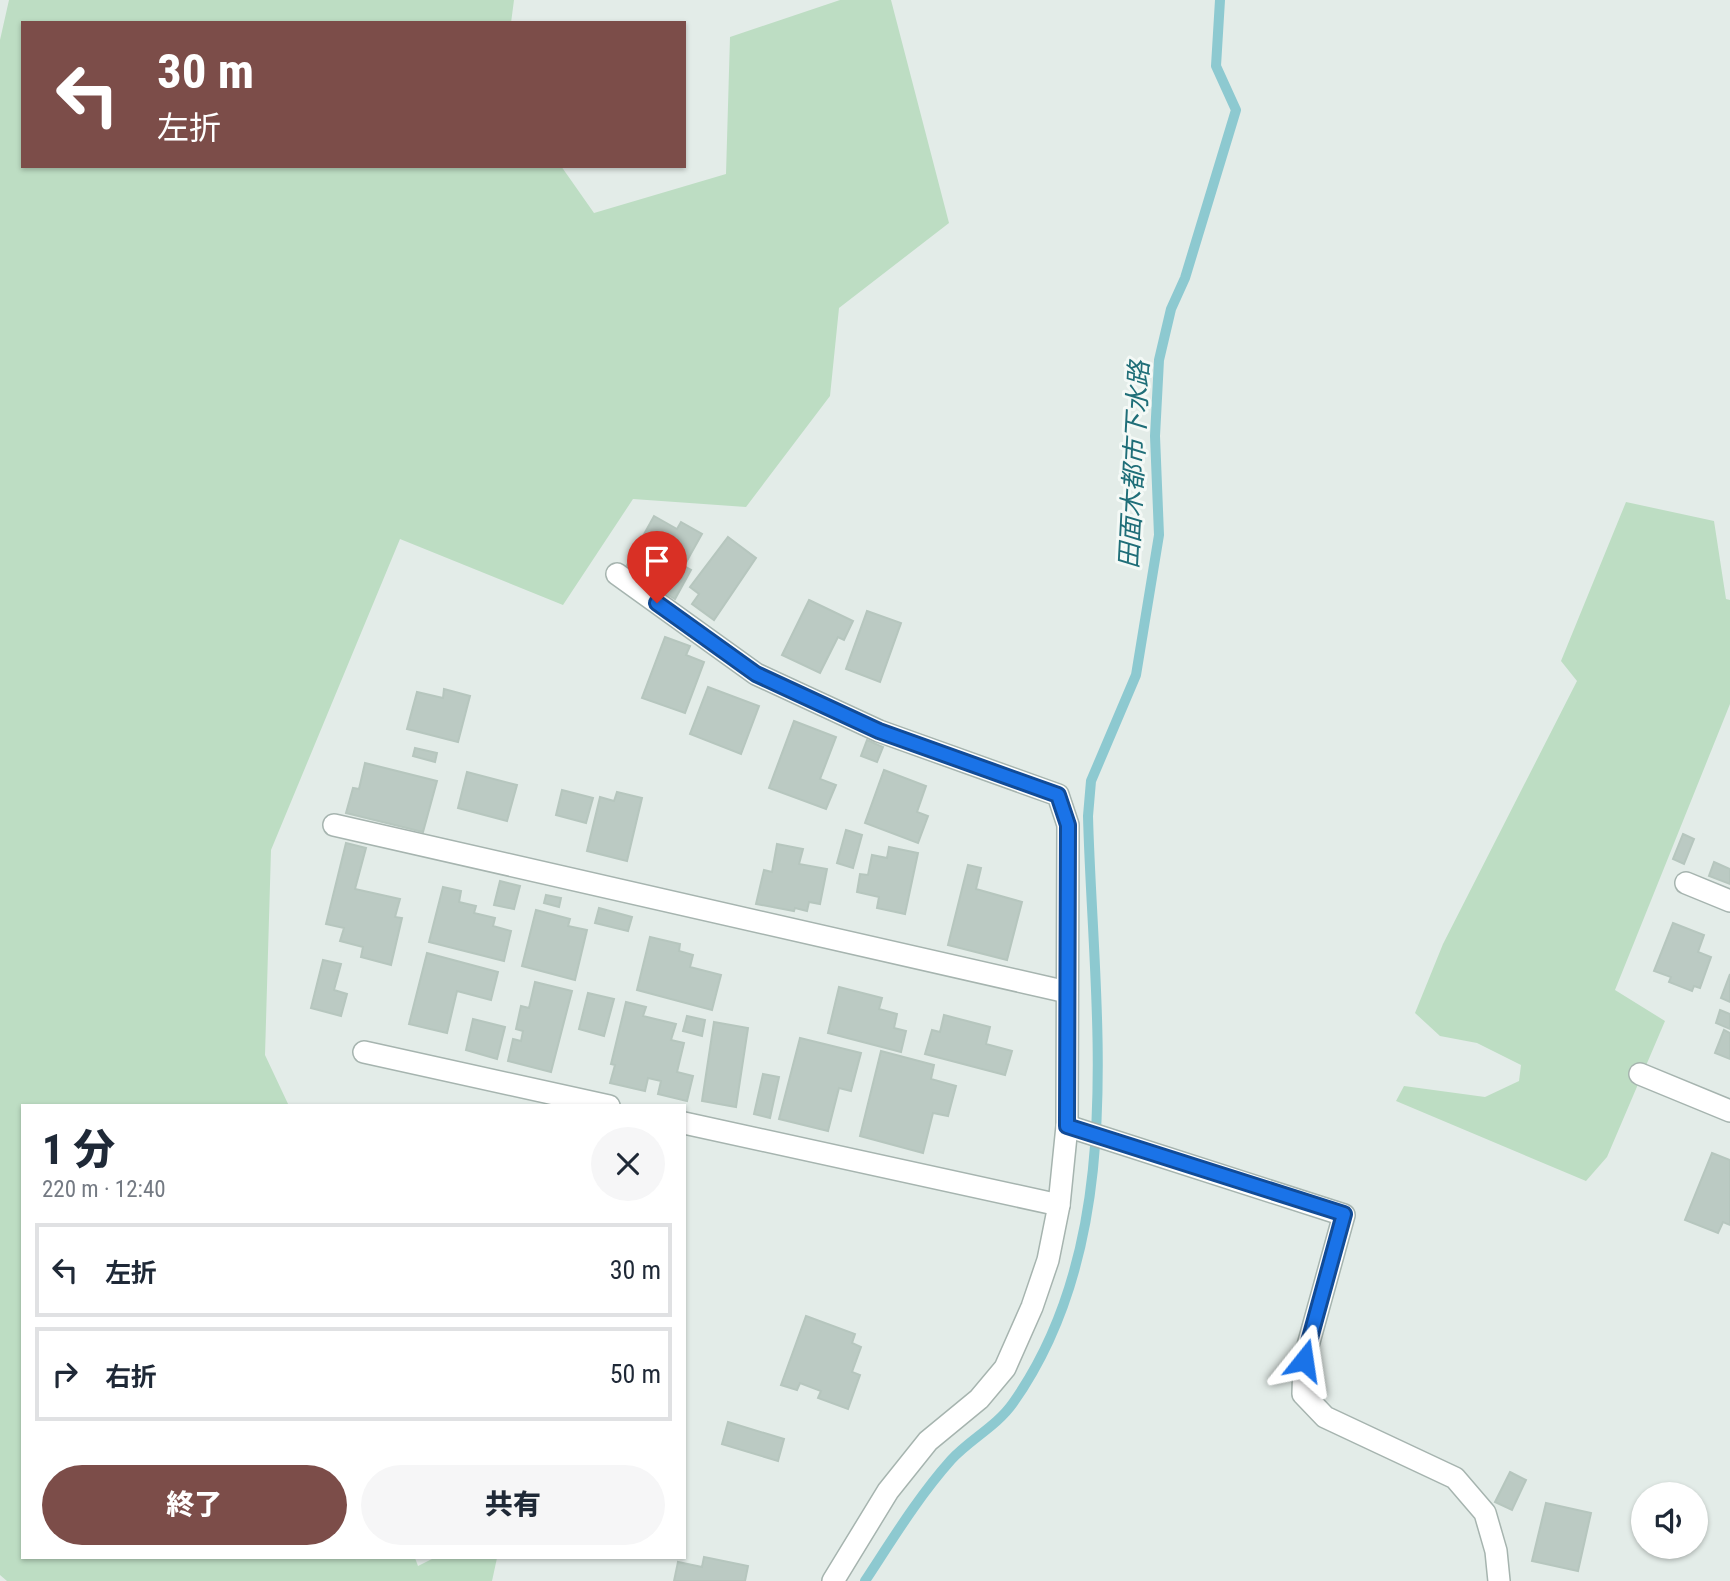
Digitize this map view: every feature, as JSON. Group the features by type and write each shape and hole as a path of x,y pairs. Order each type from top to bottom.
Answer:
{"street":[{"path":"617,575 756,674 879,731 1058,795 1068,825 1067,1126 1059,1205 1048,1260 1032,1307 1005,1368 979,1399 928,1441 888,1491 833,1581"},
{"path":"334,825 1066,992"},
{"path":"1686,883 1730,901"},
{"path":"364,1052 600,1104"},
{"path":"1640,1074 1730,1111"},
{"path":"686,1123 1059,1205"},
{"path":"1067,1126 1344,1214 1304,1360 1303,1394 1325,1417 1455,1478 1485,1513 1496,1551 1499,1581"}],"green space":[{"path":"9,0 514,0 511,21 21,21 21,168 562,168 594,213 726,174 730,37 840,0 891,0 949,223 839,308 830,396 746,507 633,499 563,605 400,539 271,850 265,1055 288,1104 21,1104 21,1559 415,1559 418,1566 432,1559 497,1559 492,1581 7,1581 0,1575 0,40"},
{"path":"1626,502 1714,521 1726,599 1730,600 1730,704 1615,990 1665,1021 1607,1157 1586,1181 1396,1101 1404,1086 1485,1097 1519,1081 1521,1065 1477,1043 1440,1036 1415,1013 1443,944 1577,681 1561,661"}],"building":[{"path":"654,516 677,529 681,522 702,534 684,566 691,570 675,599 657,588 660,583 627,565"},
{"path":"728,537 756,558 714,620 692,604 699,594 690,587"},
{"path":"809,600 853,621 844,640 838,637 820,673 782,655"},
{"path":"867,611 901,623 880,682 846,669"},
{"path":"665,637 690,646 686,655 704,662 685,713 642,698"},
{"path":"708,687 759,706 741,754 690,734"},
{"path":"444,689 470,696 458,742 407,729 417,692 443,698"},
{"path":"794,721 836,737 820,779 836,785 826,809 769,788"},
{"path":"867,740 883,747 877,762 861,756"},
{"path":"415,748 437,753 435,762 413,756"},
{"path":"365,763 437,781 423,832 346,813 353,788 359,789"},
{"path":"884,770 926,786 917,812 928,816 918,843 865,823"},
{"path":"467,772 517,785 507,821 458,808"},
{"path":"562,790 593,798 586,823 556,815"},
{"path":"617,792 642,798 627,861 587,851 600,797 614,801"},
{"path":"846,830 862,835 853,868 837,863"},
{"path":"1683,834 1694,839 1684,864 1673,859"},
{"path":"346,843 366,848 355,889 400,899 395,917 402,918 391,965 361,957 363,947 340,941 344,928 326,924"},
{"path":"777,844 803,849 799,864 827,869 820,904 809,902 807,911 795,908 794,911 756,904 764,870 772,872"},
{"path":"889,847 918,853 905,914 877,908 879,897 857,892 860,874 868,875 872,855 887,858"},
{"path":"1714,862 1730,869 1730,884 1709,876"},
{"path":"968,865 981,868 976,889 1022,902 1007,960 948,945"},
{"path":"500,881 520,886 514,909 494,905"},
{"path":"443,887 461,891 459,902 476,906 474,913 495,918 493,926 511,931 504,961 429,942"},
{"path":"546,895 561,898 559,907 544,903"},
{"path":"599,908 632,917 628,931 595,923"},
{"path":"536,910 570,919 568,926 587,930 575,980 522,966"},
{"path":"1673,923 1704,935 1698,952 1711,957 1700,988 1694,986 1692,991 1669,982 1671,977 1654,971"},
{"path":"650,937 680,944 679,951 693,955 690,967 721,975 712,1010 637,990"},
{"path":"427,953 498,972 491,1000 457,991 447,1033 409,1024"},
{"path":"323,960 341,964 334,990 347,994 341,1016 311,1008"},
{"path":"1730,974 1730,1002 1721,998"},
{"path":"535,982 572,991 551,1072 508,1061 513,1039 521,1041 523,1031 516,1029 521,1006 529,1008"},
{"path":"839,987 882,998 879,1009 897,1014 894,1028 906,1031 901,1052 828,1033"},
{"path":"588,993 614,999 604,1036 579,1029"},
{"path":"626,1002 646,1007 643,1016 676,1024 671,1040 684,1043 677,1072 693,1076 687,1101 658,1094 661,1081 648,1078 645,1091 610,1083 615,1065 611,1064"},
{"path":"1720,1010 1730,1014 1730,1029 1716,1023"},
{"path":"944,1015 990,1027 986,1044 1012,1051 1005,1075 925,1054 932,1030 940,1032"},
{"path":"687,1016 705,1020 702,1036 683,1031"},
{"path":"473,1019 505,1027 497,1059 466,1050"},
{"path":"714,1022 748,1028 736,1107 702,1101"},
{"path":"1724,1030 1730,1033 1730,1059 1715,1053"},
{"path":"800,1038 861,1053 851,1091 839,1088 828,1131 779,1119"},
{"path":"881,1051 934,1065 931,1079 956,1086 948,1116 933,1113 923,1153 860,1136"},
{"path":"763,1074 779,1077 770,1118 754,1114"},
{"path":"1712,1153 1730,1160 1730,1225 1723,1222 1718,1233 1685,1220"},
{"path":"806,1316 855,1334 852,1343 861,1347 852,1372 860,1375 848,1409 818,1398 821,1391 800,1383 797,1390 781,1385"},
{"path":"728,1422 784,1439 778,1461 722,1444"},
{"path":"1510,1472 1526,1480 1512,1510 1495,1502"},
{"path":"1546,1503 1591,1513 1578,1571 1532,1561"},
{"path":"704,1557 748,1566 745,1581 674,1581 678,1562 702,1567"}],"waterway":[{"name":"田面木都市下水路","path":"865,1581 939,1474 1013,1403 1050,1338 1075,1268 1090,1195 1097,1119 1098,1042 1088,816 1091,781 1136,675 1159,535 1155,436 1159,360 1171,309 1185,278 1236,110 1216,66 1220,0"}],"route":[{"path":"657,603 756,674 879,731 1058,795 1068,825 1067,1126 1344,1214 1304,1360"}]}
